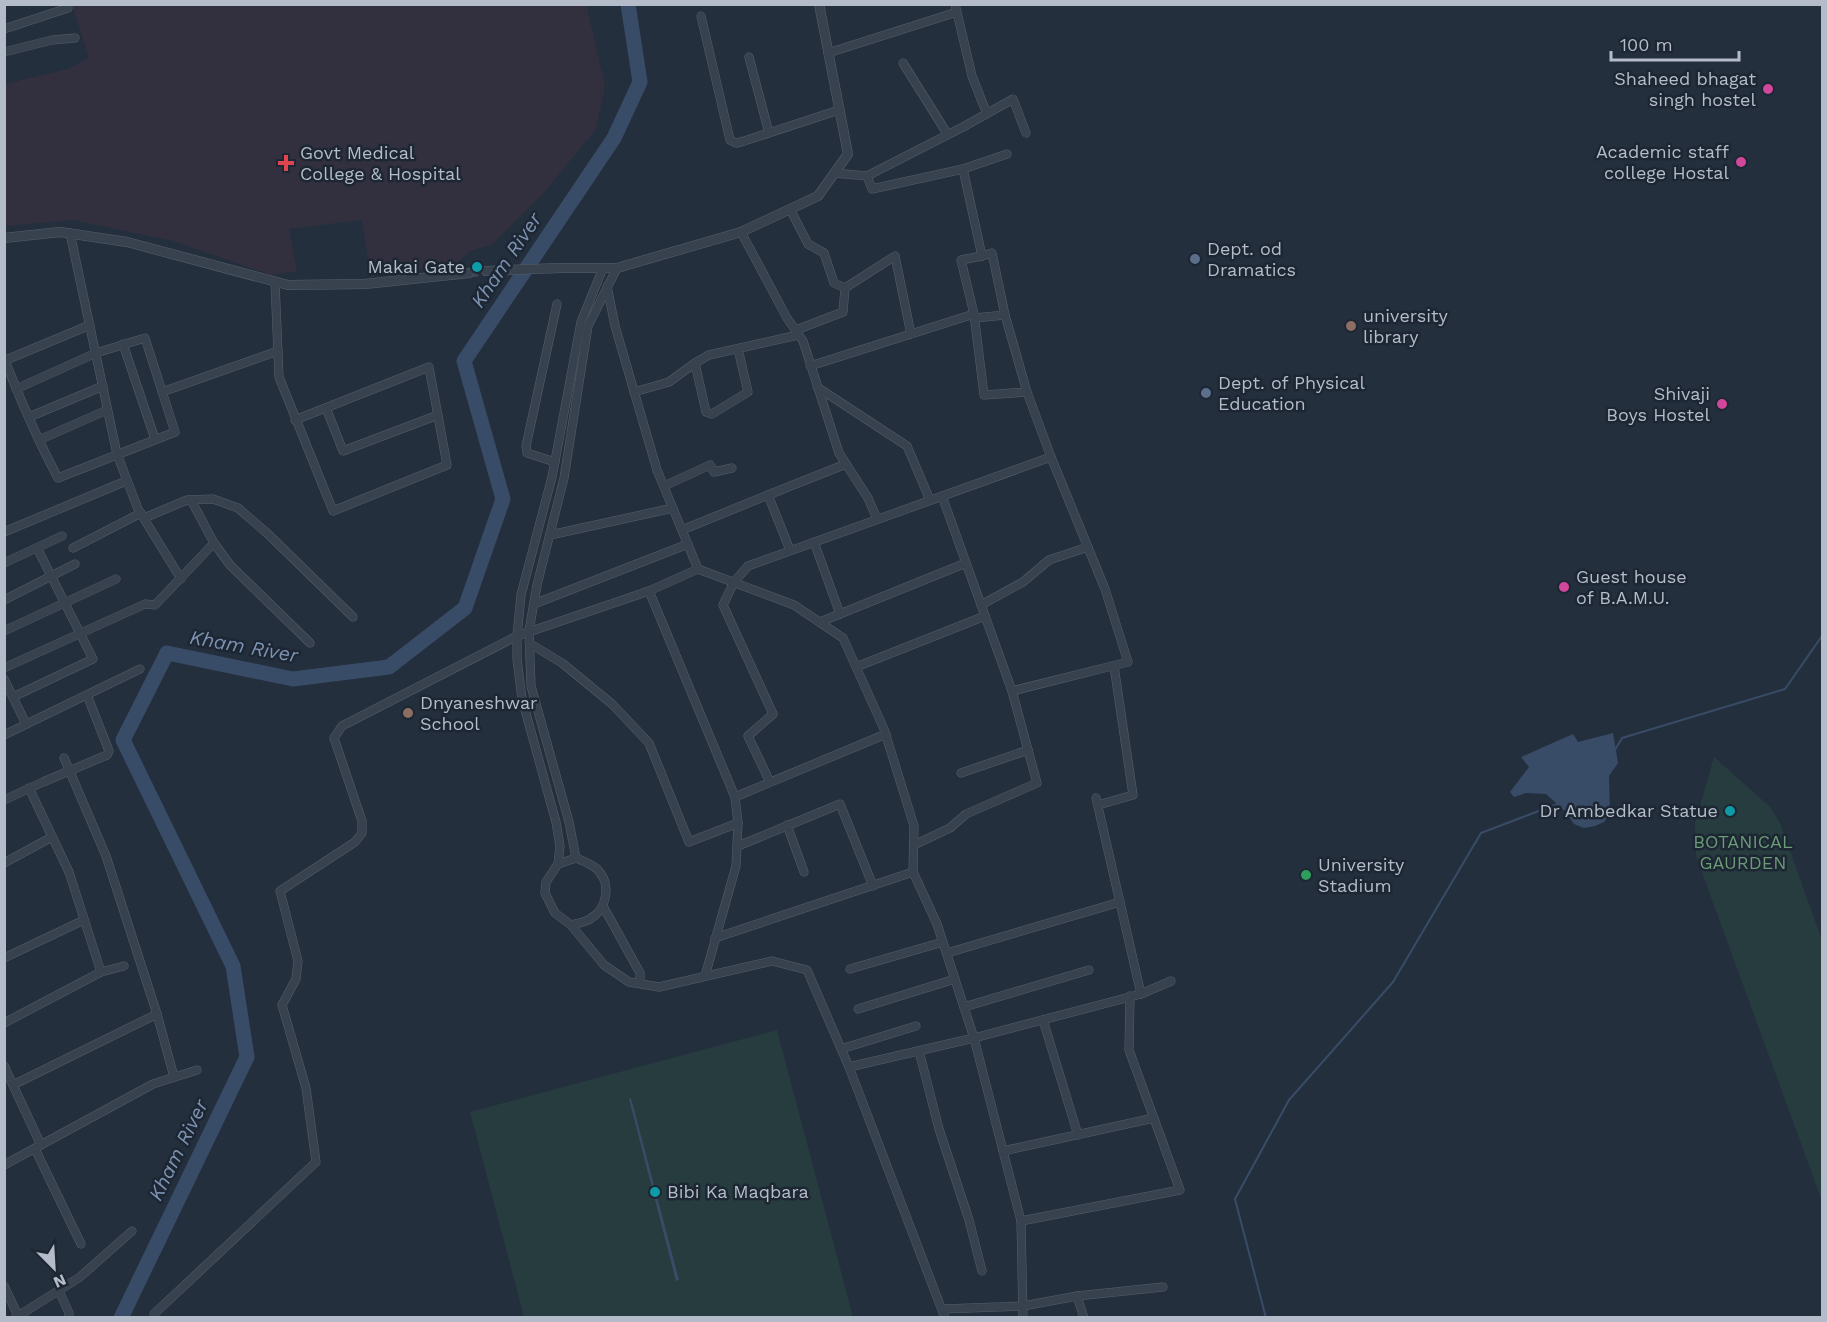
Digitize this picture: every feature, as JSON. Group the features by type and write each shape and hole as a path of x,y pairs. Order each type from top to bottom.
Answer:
{"street":[{"path":"486,271 617,268 741,232 818,196 848,154 820,5"},
{"path":"4,29 58,8 68,8"},
{"path":"828,53 956,8 972,76 987,114"},
{"path":"701,16 728,137 736,143 839,110"},
{"path":"5,52 52,40 75,38"},
{"path":"749,57 769,133"},
{"path":"903,63 948,135"},
{"path":"834,173 867,177 1013,99 1026,133"},
{"path":"867,177 872,189 963,169 1007,154"},
{"path":"963,169 982,255"},
{"path":"790,209 808,244 824,253 834,283 845,288"},
{"path":"4,238 60,232 127,242 288,285 365,284 469,273"},
{"path":"741,232 769,286 803,341 839,453 868,498 877,519"},
{"path":"70,234 117,454 142,516 181,579"},
{"path":"1012,691 1128,662 1106,589 1051,457 1028,392 1005,315 992,253 961,260 974,316 984,395 1028,392"},
{"path":"845,288 895,256 911,334"},
{"path":"603,268 581,322 555,462 521,595 517,636 517,659 522,699 556,822 560,846 558,864 546,882 545,893 555,913 571,925 604,965 629,982 659,987 772,961 807,970 849,1067 943,1313 1023,1306 1077,1296 1163,1287"},
{"path":"576,858 569,822 531,686 529,631 564,478 588,326 617,268"},
{"path":"275,282 279,377 295,420 333,511 447,465 429,367 295,420"},
{"path":"607,286 615,326 664,486 698,569"},
{"path":"634,392 669,382 709,356 797,333 843,312 845,288"},
{"path":"555,462 527,453 526,446 557,304"},
{"path":"810,366 974,316 1005,315"},
{"path":"16,389 96,353 145,338 175,432 58,478 16,389 5,359 90,325"},
{"path":"123,345 155,439"},
{"path":"695,363 706,412 712,414 748,392 738,349"},
{"path":"162,392 278,351"},
{"path":"29,417 103,386"},
{"path":"817,387 907,446 930,500"},
{"path":"326,408 343,451 438,415"},
{"path":"39,440 107,410"},
{"path":"770,782 748,736 773,714 723,605 734,582 748,566 1051,457"},
{"path":"682,530 846,464"},
{"path":"664,486 710,465 714,472 732,468"},
{"path":"4,532 126,481"},
{"path":"768,495 790,550"},
{"path":"914,844 950,828 966,814 1037,783 1012,691 942,496"},
{"path":"73,548 142,516 191,500 213,499 238,508 353,617"},
{"path":"191,500 214,543 230,565 310,642"},
{"path":"550,535 673,508"},
{"path":"4,563 62,536"},
{"path":"814,542 840,614"},
{"path":"4,668 145,603 155,605 214,543"},
{"path":"534,604 688,544"},
{"path":"981,605 1023,582 1049,560 1088,547"},
{"path":"14,697 92,660 92,655 37,548"},
{"path":"820,622 966,563"},
{"path":"4,600 75,564"},
{"path":"154,1314 316,1162 306,1088 282,1005 296,979 298,961 280,891 355,842 362,833 362,821 334,738 342,726 517,636 649,591 698,569 794,605 843,638 886,734 914,826 913,873 937,924 974,1038 1021,1221 1023,1317"},
{"path":"4,631 116,579"},
{"path":"649,591 735,797 738,823 736,866 705,976"},
{"path":"856,667 985,616"},
{"path":"530,643 562,663 612,704 649,743 689,842 738,823"},
{"path":"1114,666 1133,795 1097,802 1141,994"},
{"path":"4,735 140,669"},
{"path":"4,679 27,724"},
{"path":"4,800 107,755 110,751 87,695"},
{"path":"735,797 886,734"},
{"path":"961,772 1028,750"},
{"path":"64,758 106,856 157,1014 174,1077"},
{"path":"29,788 69,872 102,972"},
{"path":"738,846 841,804 873,886"},
{"path":"787,825 804,872"},
{"path":"4,863 52,837"},
{"path":"558,864 576,858 597,870 603,878 606,889 603,906 591,919 571,925"},
{"path":"715,938 913,873"},
{"path":"947,953 1120,902"},
{"path":"603,906 640,974 640,983"},
{"path":"4,958 84,920"},
{"path":"850,969 943,942"},
{"path":"4,1023 102,972 124,966"},
{"path":"964,1007 1089,970"},
{"path":"858,1009 955,979"},
{"path":"849,1067 974,1038 1141,994 1171,981"},
{"path":"1021,1221 1180,1190 1129,1050 1130,996"},
{"path":"14,1085 157,1014"},
{"path":"1043,1020 1078,1135"},
{"path":"841,1048 916,1026"},
{"path":"919,1051 939,1130 969,1220 982,1271"},
{"path":"4,1066 81,1244"},
{"path":"4,1165 153,1084 197,1071"},
{"path":"1003,1151 1154,1118"},
{"path":"4,1286 17,1317 91,1268 132,1231"},
{"path":"58,1291 69,1317"},
{"path":"1077,1296 1084,1317"}],"shaded area":[{"name":"Govt Medical College & Hospital","path":"586,4 605,86 596,129 541,196 491,245 469,251 457,264 371,277 362,220 289,229 297,271 271,275 173,241 73,220 5,226 5,84 68,69 89,58 72,5"}],"green space":[{"name":"BOTANICAL GAURDEN","path":"1714,757 1770,807 1780,823 1822,940 1822,1201 1696,856 1695,824"},
{"name":"Bibi Ka Maqbara","path":"777,1030 853,1317 524,1317 470,1112"}],"water":[{"path":"1613,733 1618,763 1609,776 1610,814 1604,822 1584,828 1574,824 1566,812 1546,794 1526,793 1514,797 1510,792 1529,767 1521,757 1573,734 1578,742"},
{"path":"631,1098 679,1280 676,1281 629,1099"}],"waterway":[{"name":"Kham River","path":"121,1318 247,1057 233,966 123,740 167,653 293,679 389,667 465,608 503,499 464,361 614,138 640,82 628,4"},
{"path":"1615,750 1622,738 1785,689 1822,636"},
{"path":"1266,1318 1235,1199 1289,1100 1393,982 1481,833 1560,803"}],"tunnel":[{"path":"469,273 486,271"}],"place":[{"name":"Shaheed bhagat singh hostel","path":"1768,89"},
{"name":"Academic staff college Hostal","path":"1741,162"},
{"name":"Govt Medical College & Hospital","path":"286,163"},
{"name":"Dept. od Dramatics","path":"1195,259"},
{"name":"Makai Gate","path":"477,267"},
{"name":"university library","path":"1351,326"},
{"name":"Dept. of Physical Education","path":"1206,393"},
{"name":"Shivaji Boys Hostel","path":"1722,404"},
{"name":"Guest house of B.A.M.U.","path":"1564,587"},
{"name":"Dnyaneshwar School","path":"408,713"},
{"name":"Dr Ambedkar Statue","path":"1730,811"},
{"name":"University Stadium","path":"1306,875"},
{"name":"Bibi Ka Maqbara","path":"655,1192"}]}
